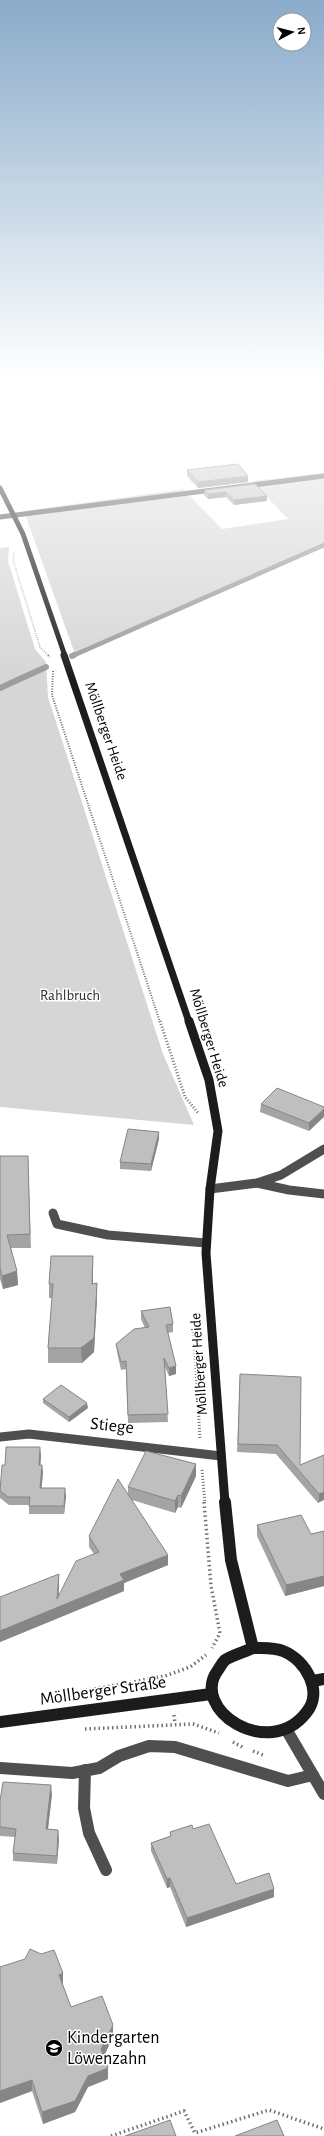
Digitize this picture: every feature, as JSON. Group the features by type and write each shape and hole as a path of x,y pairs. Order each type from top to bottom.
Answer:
{"street":[{"path":"0,517 311,478"},
{"name":"Möllberger Heide","path":"0,488 15,515 23,534 209,1080 218,1131 210,1189 206,1243 221,1456 231,1560 253,1648"},
{"path":"210,1189 257,1183 281,1175 324,1149"},
{"path":"257,1183 289,1190 324,1194"},
{"path":"53,1213 57,1224 108,1235 206,1243"},
{"name":"Stiege","path":"0,1437 29,1434 221,1456"},
{"path":"253,1648 268,1648 290,1655 318,1680 310,1709 300,1721 286,1729 270,1733 253,1732 238,1727 220,1712 216,1707 211,1694 212,1681 217,1669 225,1659 238,1652 253,1648"},
{"name":"Möllberger Straße","path":"0,1722 211,1694"},
{"path":"286,1729 324,1794"},
{"path":"0,1768 72,1773 99,1768 120,1756 149,1746 175,1747 288,1781 312,1775"},
{"path":"85,1770 84,1808 89,1833 106,1870"}],"path":[{"path":"17,548 13,560 35,632 42,650 53,661"},
{"path":"53,668 52,695 54,702 185,1097 199,1114 200,1120"},
{"path":"62,1695 165,1676 190,1667 210,1652 220,1633 211,1586 201,1453 194,1328"},
{"path":"111,2136 184,2111 195,2133 269,2110 324,2129"}],"green space":[{"path":"282,478 324,478 324,546 76,657 24,511 183,489 222,529 288,519 252,481"},
{"name":"Rahlbruch","path":"9,547 8,561 35,649 46,662 48,697 163,1054 194,1125 0,1107 0,548"}],"building":[{"path":"194,478 234,478 198,482"},
{"path":"255,484 267,496 234,500 226,492 208,494 205,490"},
{"path":"277,1088 324,1107 324,1109 309,1123 261,1104"},
{"path":"128,1129 159,1132 151,1164 120,1162"},
{"path":"0,1156 28,1156 30,1234 7,1235 17,1271 2,1276 0,1268"},
{"path":"51,1256 93,1256 92,1284 97,1283 94,1338 81,1348 48,1348 53,1284 49,1284"},
{"path":"170,1307 173,1324 166,1325 176,1366 169,1368 164,1358 168,1414 128,1415 126,1361 121,1362 116,1344 134,1329 149,1327 141,1311"},
{"path":"240,1374 301,1377 300,1465 324,1455 324,1492 319,1494 277,1445 238,1444"},
{"path":"61,1385 87,1403 69,1417 43,1399"},
{"path":"6,1447 40,1447 39,1465 42,1465 40,1488 65,1488 64,1506 29,1506 30,1497 8,1497 0,1491 2,1465 5,1465"},
{"path":"146,1451 196,1464 181,1496 178,1495 175,1501 128,1487"},
{"path":"118,1479 168,1555 120,1574 124,1580 0,1631 0,1597 59,1574 57,1599 76,1561 99,1552 89,1536"},
{"path":"301,1515 311,1534 324,1531 324,1576 286,1585 257,1525"},
{"path":"3,1782 51,1785 46,1829 58,1830 57,1856 13,1853 16,1829 0,1827 0,1801"},
{"path":"209,1824 236,1884 269,1873 274,1889 187,1918 170,1878 167,1879 151,1843 171,1836 170,1832 192,1825 193,1829"},
{"name":"Kindergarten Löwenzahn","path":"30,1949 41,1954 54,1950 63,1973 59,1975 71,2007 102,1996 113,2025 101,2049 108,2068 88,2076 75,2101 42,2112 32,2080 0,2091 0,1967 25,1959"},
{"path":"170,2120 176,2136 125,2136"},
{"path":"277,2120 284,2136 235,2136"}],"waterway":[{"path":"74,655 72,656 324,545"},
{"path":"0,688 46,667"}],"place":[{"name":"Kindergarten Löwenzahn","path":"54,2048"}]}
